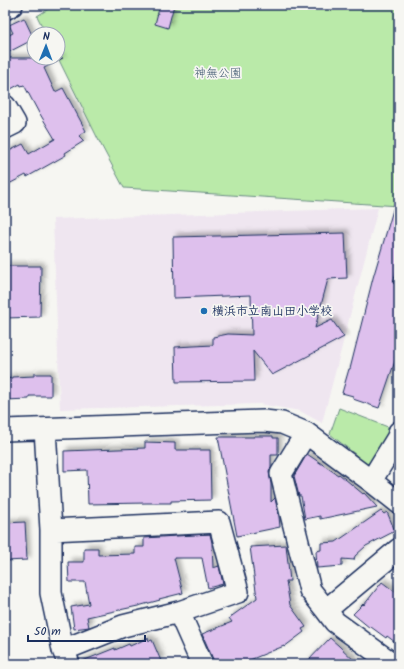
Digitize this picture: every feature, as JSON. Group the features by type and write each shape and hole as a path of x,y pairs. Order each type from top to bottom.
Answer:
{"street":[{"path":"5,106 15,123 5,128"},
{"path":"5,430 264,421 282,422 306,433 399,503"},
{"path":"45,429 51,530 51,593 66,657 123,626 178,612 238,592 220,522 51,530"},
{"path":"306,433 281,474 310,590 335,622 393,664"},
{"path":"371,481 399,436"},
{"path":"326,610 399,549"},
{"path":"178,612 202,664"}],"shaded area":[{"name":"横浜市立南山田小学校","path":"378,208 322,423 300,411 260,404 60,409 53,219"}],"green space":[{"name":"神無公園","path":"55,5 399,5 399,206 124,188 62,66 66,66 66,26 42,26 37,16"},
{"path":"339,408 393,429 371,472 356,455 330,434"}],"building":[{"path":"160,5 174,5 168,28 155,24"},
{"path":"24,18 28,26 26,26 26,43 5,54 5,37 13,33 9,25"},
{"path":"5,58 26,58 26,66 48,66 44,68 55,92 63,88 86,131 79,136 84,141 65,153 66,155 27,177 26,175 5,186 5,153 23,144 29,154 55,139 24,85 21,86 20,84 11,89 5,77"},
{"path":"395,203 399,204 399,261 393,283 399,285 399,345 379,408 353,399 353,396 342,393 350,369 373,278"},
{"path":"345,233 347,278 328,279 315,328 332,320 344,337 272,375 253,351 254,381 176,382 175,347 213,345 213,337 228,334 252,335 251,295 174,298 173,237"},
{"path":"5,266 41,266 40,317 5,318"},
{"path":"34,374 51,374 51,396 29,396 29,399 5,400 5,379 12,377 34,376"},
{"path":"273,436 273,438 278,438 278,455 271,455 271,467 269,472 271,502 275,498 280,527 237,536 218,437"},
{"path":"145,442 175,443 175,450 210,450 211,500 171,501 171,503 88,504 87,470 64,471 64,451 145,448"},
{"path":"307,454 338,475 339,474 363,494 364,493 377,507 320,519 320,516 305,519 301,496 299,496 294,476"},
{"path":"381,511 384,514 387,512 395,531 366,546 355,556 354,560 342,559 342,566 317,568 316,551 321,550 321,543 336,542"},
{"path":"25,522 27,560 5,561 5,523"},
{"path":"210,534 212,543 213,568 219,566 223,584 208,588 202,558 174,558 183,593 138,606 87,617 89,627 74,629 71,607 89,604 85,582 69,582 68,562 84,562 84,548 98,548 98,555 135,554 135,547 144,547 144,538"},
{"path":"286,545 290,581 286,581 290,605 306,627 302,629 304,632 284,647 240,664 214,664 202,634 232,622 229,618 257,598 250,547"},
{"path":"382,582 399,595 399,645 387,636 386,638 371,627 370,628 353,614 363,604 364,605"},
{"path":"148,638 149,641 152,640 161,661 153,664 81,664 80,662 115,648 115,650 129,644 130,646"},
{"path":"330,638 339,646 358,664 305,664"}],"place":[{"name":"横浜市立南山田小学校","path":"204,311"}]}
